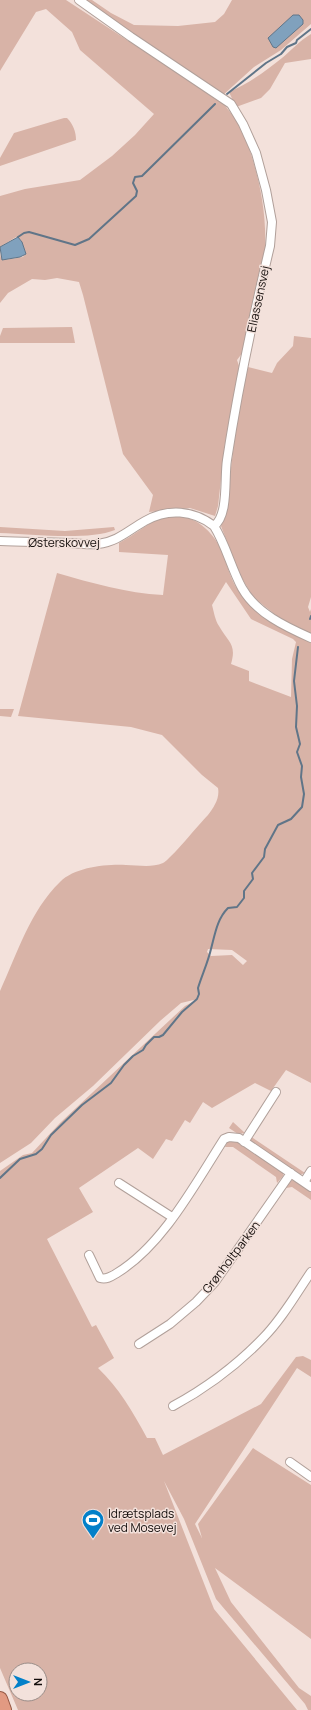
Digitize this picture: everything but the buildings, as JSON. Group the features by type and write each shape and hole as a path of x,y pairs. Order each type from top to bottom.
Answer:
{"highway":[{"path":"0,1699 4,1710"}],"street":[{"name":"Eliassensvej","path":"79,0 131,38 231,104 243,124 256,153 266,190 272,222 270,246 235,409 225,472 224,501 221,518 214,526"},
{"name":"Østerskovvej","path":"0,541 98,544 116,539 146,520 168,513 181,512 192,514 214,526"},
{"path":"214,526 223,540 243,588 258,606 290,629 311,638"},
{"path":"244,1142 276,1092"},
{"path":"89,1255 100,1278 103,1279 108,1278 130,1265 149,1248 172,1218 224,1139 229,1136 235,1136 311,1187"},
{"path":"304,1182 311,1171"},
{"name":"Grønholtparken","path":"139,1344 170,1324 196,1302 215,1282 291,1173"},
{"path":"119,1183 172,1218"},
{"path":"173,1406 218,1378 263,1338 281,1316 311,1272"},
{"path":"290,1462 311,1477"}],"shaded area":[{"path":"0,0 66,0 223,103 241,126 244,133 257,176 263,205 265,220 265,251 243,352 237,360 239,366 225,443 218,506 215,516 190,508 149,512 153,495 123,454 79,282 57,278 45,280 32,279 8,293 0,303 0,253 1,258 4,260 23,257 26,253 21,240 16,237 0,247 0,196 25,189 80,180 112,156 135,135 154,114 80,50 72,32 46,9 36,12 0,71"},
{"path":"83,0 92,0 111,13 134,25 178,26 215,22 224,14 232,0 311,0 311,24 281,50 254,67 223,95"},
{"path":"311,34 311,59 285,63 270,89 261,98 236,107 229,92 263,72"},
{"path":"67,118 72,125 75,131 76,140 0,166 0,158 14,133"},
{"path":"72,327 75,343 0,343 0,336 3,328"},
{"path":"294,336 311,338 311,597 308,607 310,612 311,609 311,1083 286,1070 271,1091 255,1083 212,1108 203,1102 190,1123 185,1120 172,1141 166,1139 153,1159 138,1148 79,1188 93,1212 47,1239 92,1327 96,1325 114,1358 98,1368 113,1384 125,1401 147,1438 155,1438 163,1455 261,1404 296,1357 303,1356 311,1360 311,1377 297,1368 195,1524 202,1538 198,1524 253,1448 311,1485 311,1639 215,1568 231,1602 299,1688 311,1696 311,1710 308,1710 305,1704 216,1599 184,1519 164,1481 214,1609 297,1710 18,1710 15,1702 48,1702 48,1662 8,1662 8,1687 0,1668 0,1171 23,1155 32,1153 60,1123 185,1006 198,999 181,1003 160,1021 93,1086 55,1118 31,1143 0,1163 0,991 32,919 40,906 60,882 74,873 100,866 149,866 163,863 208,815 216,802 218,788 202,775 162,735 131,727 18,716 57,573 122,590 163,595 168,555 119,552 119,543 155,520 166,517 186,517 203,526 217,541 233,581 238,590 252,607 277,625 306,639 253,597 239,573 221,526 225,517 237,419 248,367 272,373 277,363 293,346","holes":["226,582 251,619 293,639 296,642 292,659 291,697 249,681 249,671 231,664 233,657 232,647 218,624 212,605","208,949 232,950 247,961 243,965 232,955 211,956 207,952"]},
{"path":"0,527 65,531 114,527 115,530 90,535 59,536 0,533"},
{"path":"0,709 14,709 11,717 0,716"},
{"path":"233,1122 245,1133 238,1134 229,1128"},
{"path":"250,1136 305,1173 299,1175 251,1142"},
{"path":"228,1141 236,1141 283,1172 283,1176 277,1183 276,1177 233,1147 225,1147"},
{"path":"294,1180 311,1191 311,1200 292,1187 285,1187 288,1181"}],"water":[{"path":"293,15 299,15 303,20 303,24 276,48 273,47 268,38"},
{"path":"18,237 22,242 26,254 20,257 2,260 0,247"}],"waterway":[{"path":"227,94 266,63 281,54 287,47 296,43 297,40 311,29"},
{"path":"18,237 29,232 75,245 89,239 136,196 137,191 133,183 135,177 142,176 215,104"},
{"path":"0,1178 20,1159 36,1154 42,1149 51,1135 82,1105 111,1083 124,1065 133,1056 143,1050 154,1037 163,1035 182,1012 197,999 199,994 198,988 221,917 228,908 237,907 244,898 244,891 253,879 252,873 264,857 265,849 278,825 291,819 302,807 304,794 301,777 302,766 297,752 300,744 296,727 297,706 294,681 298,647"}],"place":[{"name":"Idrætsplads ved Mosevej","path":"93,1540"}]}
